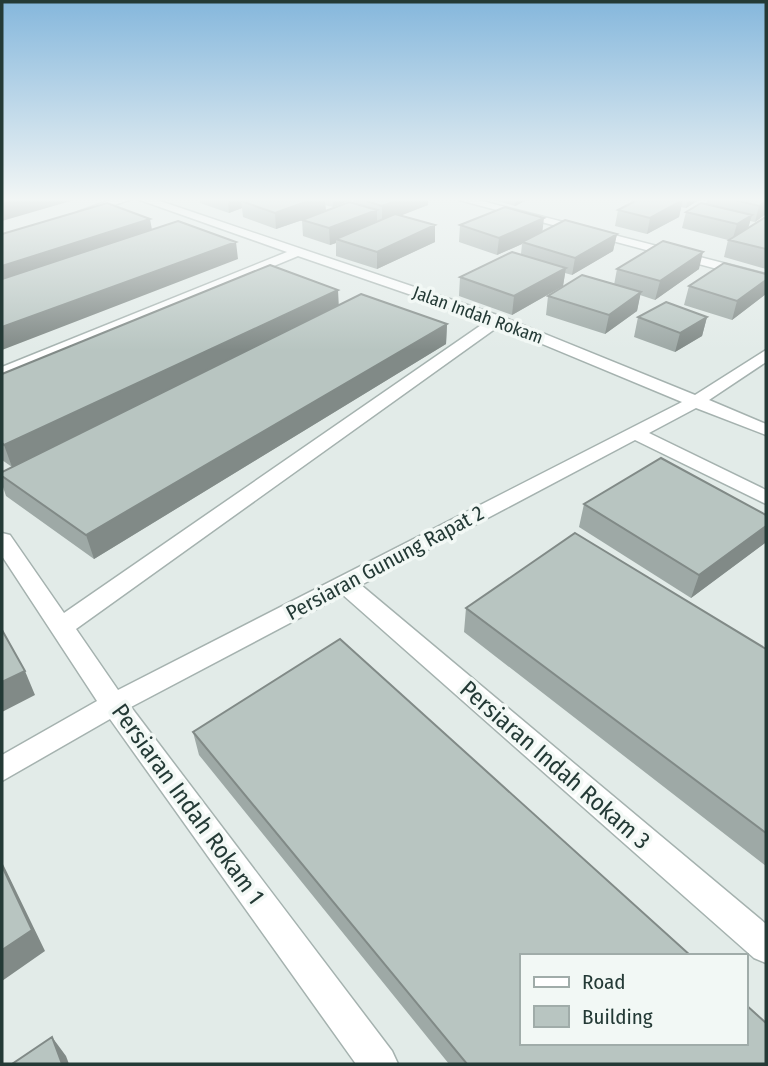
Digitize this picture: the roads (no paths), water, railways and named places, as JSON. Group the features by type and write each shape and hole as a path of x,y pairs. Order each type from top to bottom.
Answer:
{"street":[{"name":"Jalan Indah Rokam","path":"291,250 498,320 766,430"},
{"path":"657,250 766,278"},
{"path":"2,373 298,252"},
{"path":"375,299 400,287"},
{"path":"61,627 498,320"},
{"name":"Persiaran Gunung Rapat 2","path":"2,769 114,704 698,400 766,355"},
{"path":"635,433 766,498"},
{"name":"Persiaran Indah Rokam 1","path":"2,540 114,704 379,1064"},
{"name":"Persiaran Indah Rokam 3","path":"345,584 766,946"}]}
